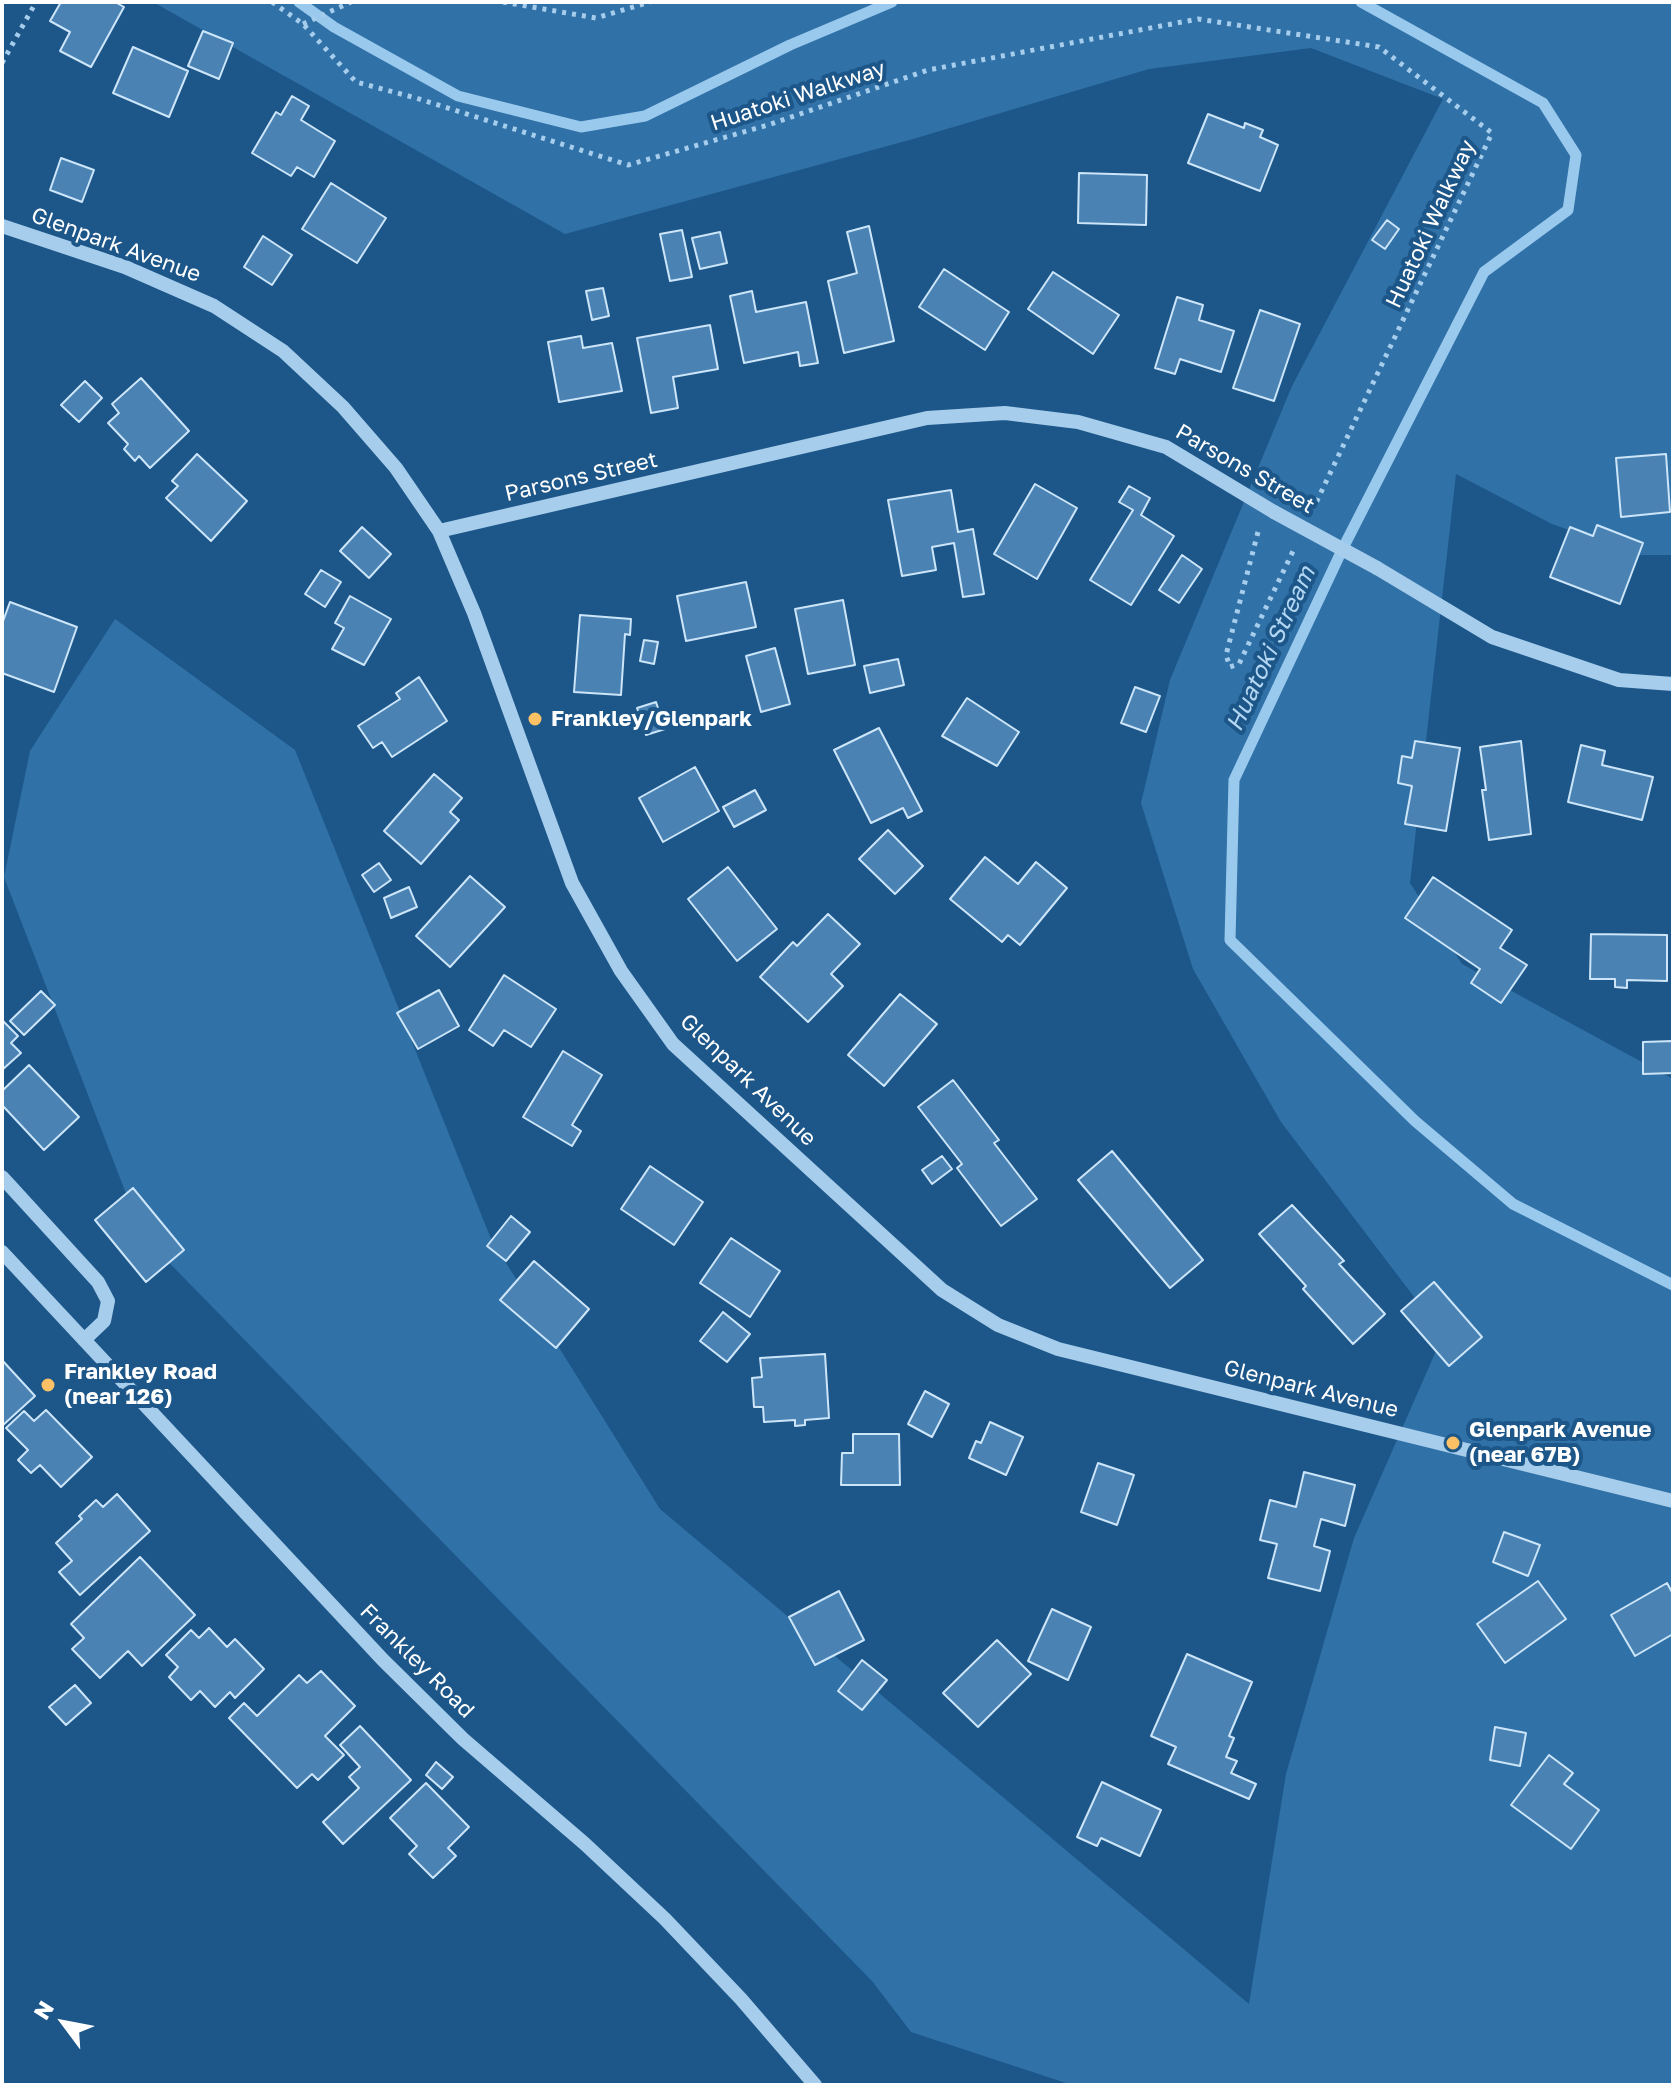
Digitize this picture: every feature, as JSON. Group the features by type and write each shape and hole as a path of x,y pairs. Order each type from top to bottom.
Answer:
{"street":[{"name":"Glenpark Avenue","path":"2,226 125,267 214,306 283,351 343,407 396,468 439,531 474,613 572,883 621,971 673,1044 942,1290 998,1325 1058,1349 1673,1501"},
{"name":"Parsons Street","path":"439,531 927,418 1005,413 1078,422 1166,447 1492,637 1619,680 1673,684"},
{"path":"2,1177 98,1282 108,1301 104,1321 84,1340"},
{"name":"Frankley Road","path":"2,1252 383,1660 463,1739 585,1844 665,1919 741,1999 815,2085"}],"path":[{"path":"2,63 36,2"},
{"name":"Huatoki Walkway","path":"272,2 303,24 356,82 628,165 768,125 928,70 1198,19 1379,47 1492,133 1308,521"},
{"path":"303,24 351,2"},
{"path":"503,2 596,18 650,2"},
{"path":"1270,509 1229,641 1226,655 1230,667 1239,664 1301,535"}],"shaded area":[{"path":"153,2 1673,2 1673,555 1639,555 1552,524 1456,474 1410,883 1462,964 1673,1079 1673,2085 1072,2085 911,2032 872,1981 142,1235 4,877 30,751 115,619 295,750 491,1239 660,1509 1249,2004 1286,1774 1354,1538 1443,1335 1281,1122 1193,969 1141,803 1170,680 1292,386 1443,99 1311,48 1149,69 913,139 565,234"}],"building":[{"path":"61,2 115,2 124,7 91,67 60,51 70,32 50,21"},
{"path":"203,31 233,43 219,79 188,66"},
{"path":"133,47 188,71 169,117 113,93"},
{"path":"292,96 309,106 301,120 335,141 314,177 297,167 291,176 252,153 276,112 281,115"},
{"path":"1208,114 1244,128 1245,123 1263,130 1260,137 1278,145 1260,191 1188,163"},
{"path":"61,158 94,170 82,202 50,190"},
{"path":"1079,173 1147,175 1146,225 1078,223"},
{"path":"331,183 386,218 357,263 302,229"},
{"path":"1387,220 1399,229 1385,249 1372,240"},
{"path":"869,226 894,341 844,353 828,281 857,273 847,232"},
{"path":"682,230 692,277 670,281 660,234"},
{"path":"720,232 727,263 700,269 692,238"},
{"path":"263,236 292,255 272,285 244,267"},
{"path":"944,269 1009,312 985,350 919,307"},
{"path":"1053,272 1119,315 1093,354 1028,309"},
{"path":"603,288 609,316 592,320 586,291"},
{"path":"752,291 756,312 806,302 818,363 800,366 798,352 744,363 730,296"},
{"path":"1177,297 1203,305 1199,320 1234,331 1221,372 1180,359 1175,374 1155,368"},
{"path":"1260,310 1300,324 1274,401 1233,388"},
{"path":"710,325 718,369 673,377 678,408 651,413 637,338"},
{"path":"581,336 583,348 612,343 622,391 559,402 548,342"},
{"path":"141,378 189,431 150,468 139,456 135,461 124,449 128,444 108,423 119,413 112,404"},
{"path":"85,381 102,398 79,422 61,405"},
{"path":"197,454 247,501 211,541 166,498 178,486 172,481"},
{"path":"1666,454 1670,512 1621,517 1616,458"},
{"path":"1035,484 1077,508 1037,579 994,554"},
{"path":"1129,486 1150,498 1141,515 1174,536 1131,605 1090,580 1133,510 1119,502"},
{"path":"951,490 958,532 973,529 984,594 963,597 954,543 932,547 936,570 902,576 888,500"},
{"path":"1597,525 1643,543 1620,604 1550,577 1570,527 1593,536"},
{"path":"362,527 391,554 369,578 340,551"},
{"path":"1182,555 1202,569 1179,603 1159,590"},
{"path":"321,570 341,582 325,607 305,594"},
{"path":"746,582 756,627 686,641 677,596"},
{"path":"350,596 391,619 364,665 332,649 344,628 335,623"},
{"path":"843,600 855,665 808,674 795,609"},
{"path":"10,602 77,627 54,692 2,673 2,624"},
{"path":"580,615 631,619 630,635 625,634 621,695 574,692"},
{"path":"644,640 658,642 654,664 640,661"},
{"path":"775,648 790,704 761,712 746,656"},
{"path":"898,659 904,685 870,693 864,666"},
{"path":"419,677 447,721 392,757 382,742 373,748 358,726 400,699 396,693"},
{"path":"1135,687 1160,696 1146,732 1121,723"},
{"path":"967,698 1019,732 997,766 942,736"},
{"path":"656,702 665,729 646,735 637,708"},
{"path":"879,728 922,811 908,818 903,808 871,823 834,750"},
{"path":"1415,741 1460,748 1446,831 1405,824 1412,786 1398,783 1402,756 1412,758"},
{"path":"1521,741 1531,834 1489,840 1480,747"},
{"path":"1581,745 1605,751 1602,765 1653,777 1642,820 1568,802"},
{"path":"695,767 719,811 663,842 639,798"},
{"path":"434,774 462,798 450,812 459,820 421,864 384,831"},
{"path":"755,790 766,810 734,827 723,807"},
{"path":"888,830 923,866 895,894 859,859"},
{"path":"985,857 1018,884 1036,862 1067,888 1020,945 1008,935 1002,942 950,899"},
{"path":"379,863 391,880 374,892 362,875"},
{"path":"728,867 777,929 737,961 688,899"},
{"path":"470,876 505,907 450,967 416,936"},
{"path":"1433,877 1512,930 1500,948 1527,965 1501,1003 1471,983 1480,969 1405,918"},
{"path":"409,887 417,907 391,918 384,898"},
{"path":"828,914 860,944 831,974 843,986 808,1022 760,977 793,942 797,946"},
{"path":"1591,934 1667,935 1667,981 1627,980 1627,988 1615,987 1615,979 1590,979"},
{"path":"504,975 556,1009 531,1047 504,1030 493,1046 469,1030"},
{"path":"439,990 459,1026 418,1049 397,1013"},
{"path":"41,991 55,1005 24,1035 10,1021"},
{"path":"900,994 937,1024 884,1086 848,1055"},
{"path":"2,1020 18,1036 11,1043 21,1053 2,1070"},
{"path":"1673,1041 1673,1073 1643,1074 1643,1042"},
{"path":"563,1051 602,1075 572,1125 581,1131 572,1146 523,1117"},
{"path":"29,1065 79,1117 44,1150 2,1105 2,1091"},
{"path":"953,1080 999,1140 994,1143 1037,1199 1001,1226 957,1168 962,1164 918,1107"},
{"path":"1112,1151 1203,1260 1170,1288 1078,1180"},
{"path":"942,1156 952,1169 932,1184 922,1170"},
{"path":"650,1166 703,1202 674,1245 621,1209"},
{"path":"133,1188 184,1250 146,1282 95,1220"},
{"path":"1292,1205 1344,1261 1339,1264 1385,1314 1353,1344 1259,1234"},
{"path":"511,1216 530,1232 506,1261 487,1246"},
{"path":"731,1238 780,1271 750,1317 700,1283"},
{"path":"534,1261 589,1309 556,1348 500,1300"},
{"path":"1434,1282 1482,1337 1449,1366 1401,1311"},
{"path":"723,1312 750,1334 727,1362 700,1341"},
{"path":"825,1354 829,1418 805,1420 805,1425 795,1426 795,1420 764,1422 763,1407 754,1407 752,1378 762,1377 760,1358"},
{"path":"2,1360 35,1396 2,1426"},
{"path":"925,1391 949,1404 932,1437 908,1424"},
{"path":"46,1410 92,1457 61,1487 40,1465 31,1473 18,1460 28,1450 6,1428 24,1411 34,1421"},
{"path":"990,1422 1023,1437 1006,1475 969,1458 976,1441 981,1443"},
{"path":"853,1434 899,1434 900,1485 841,1485 842,1453 853,1453"},
{"path":"1098,1463 1134,1475 1117,1525 1081,1512"},
{"path":"1304,1472 1355,1485 1345,1526 1321,1519 1314,1546 1330,1551 1320,1591 1268,1578 1277,1544 1260,1540 1270,1500 1296,1507"},
{"path":"117,1494 150,1531 80,1595 59,1572 72,1561 56,1543 82,1519 79,1516 96,1500 103,1507"},
{"path":"1504,1532 1540,1545 1528,1576 1493,1562"},
{"path":"140,1557 195,1615 142,1666 128,1651 100,1678 72,1649 84,1638 71,1624"},
{"path":"1538,1581 1566,1619 1505,1663 1477,1624"},
{"path":"1667,1583 1673,1594 1673,1634 1635,1656 1611,1615"},
{"path":"839,1591 864,1640 815,1665 789,1617"},
{"path":"1052,1609 1091,1627 1068,1680 1028,1661"},
{"path":"209,1628 227,1647 235,1639 264,1669 235,1698 230,1692 215,1707 200,1691 191,1700 169,1677 178,1667 166,1655 191,1630 199,1638"},
{"path":"997,1640 1031,1674 978,1727 943,1693"},
{"path":"1187,1654 1252,1682 1229,1736 1234,1738 1226,1757 1237,1761 1231,1773 1256,1784 1249,1799 1168,1764 1176,1747 1151,1736"},
{"path":"862,1660 887,1680 862,1710 838,1691"},
{"path":"321,1671 355,1706 325,1736 344,1755 318,1780 312,1774 297,1788 229,1718 244,1703 257,1716 299,1675 307,1683"},
{"path":"75,1685 91,1703 66,1725 49,1707"},
{"path":"360,1726 411,1780 343,1844 323,1822 359,1788 349,1777 360,1767 340,1745"},
{"path":"1495,1727 1526,1733 1520,1766 1490,1760"},
{"path":"1549,1755 1573,1773 1564,1784 1599,1810 1571,1849 1511,1805"},
{"path":"436,1762 453,1777 442,1789 426,1775"},
{"path":"1102,1782 1161,1810 1140,1856 1101,1838 1097,1846 1077,1837"},
{"path":"426,1783 469,1827 448,1848 456,1856 433,1878 409,1854 417,1846 390,1818"}],"waterway":[{"name":"Huatoki Stream","path":"299,2 334,27 458,96 581,127 645,116 790,45 892,2"},
{"name":"Huatoki Stream","path":"1361,2 1543,103 1576,155 1568,210 1484,272 1343,548 1234,780 1230,940 1415,1121 1513,1204 1673,1285"}],"place":[{"name":"Frankley/Glenpark","path":"535,719"},
{"name":"Frankley Road (near 126)","path":"48,1385"},
{"name":"Glenpark Avenue (near 67B)","path":"1453,1443"}]}
